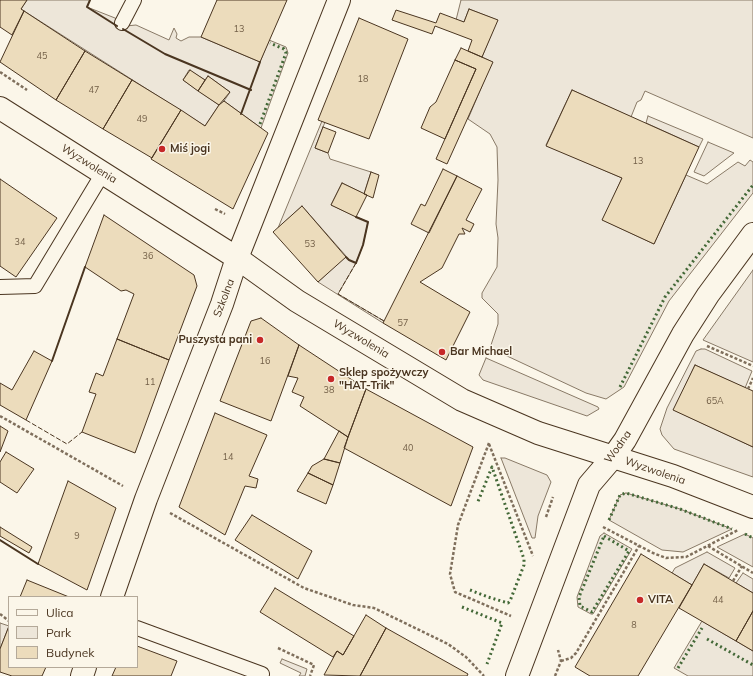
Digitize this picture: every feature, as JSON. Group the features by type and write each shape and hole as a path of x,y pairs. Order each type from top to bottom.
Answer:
{"street":[{"name":"Szkolna","path":"112,596 146,499 222,304 237,258 339,0"},
{"name":"Wyzwolenia","path":"0,108 237,258 297,301 462,400 538,433 673,476 753,507"},
{"name":"Wodna","path":"517,676 589,484 613,457 625,440 683,334 708,295 753,234"}],"lane":[{"path":"122,23 134,0"},
{"path":"0,287 34,286 103,173"},
{"path":"138,628 262,674 261,676"}],"path":[{"path":"0,72 33,94"},
{"path":"213,208 227,215"},
{"path":"748,389 753,378"},
{"path":"0,416 304,588 353,605 374,608 448,644 466,656 484,676"},
{"path":"483,440 496,445"},
{"path":"489,443 534,559 536,552"},
{"path":"489,443 458,526 450,574 455,592 513,617"},
{"path":"544,523 554,494"},
{"path":"600,525 639,546 666,558 686,556 739,530"},
{"path":"561,661 571,658 576,653 639,546"},
{"path":"708,546 753,573"},
{"path":"733,581 742,566"},
{"path":"0,614 8,620"},
{"path":"555,676 561,661 558,647"},
{"path":"278,648 314,665 310,676"}],"green space":[{"path":"27,0 90,0 87,7 115,18 126,26 136,25 169,40 174,28 177,34 176,38 181,41 189,37 201,37 260,62 269,40 286,47 288,53 261,128 224,101 230,92 208,76 205,80 189,70 183,80 219,105 205,126 21,9"},
{"path":"461,0 753,0 753,138 645,91 641,100 637,102 631,117 572,90 546,145 622,178 603,220 654,244 686,175 707,184 738,162 745,166 750,160 753,162 753,193 669,301 624,387 606,399 586,393 490,348 498,324 498,314 482,298 482,293 497,267 497,147 490,134 468,119 492,62 482,57 497,20 469,9 464,22 456,20"},
{"path":"648,116 703,139 699,147 646,123"},
{"path":"322,121 325,122 315,148 328,153 330,159 371,172 364,194 342,183 331,205 368,222 363,245 356,263 338,294 384,321 383,323 318,282 346,256 302,206 278,228"},
{"path":"708,142 734,153 704,176 694,172"},
{"path":"753,270 753,362 703,340"},
{"path":"705,349 752,371 745,388 695,365 674,410 753,447 753,477 674,449 662,435 660,429 667,408 696,351"},
{"path":"486,358 598,407 599,409 587,416 483,380 479,375"},
{"path":"501,458 505,458 547,475 551,482 538,516 535,538 532,538"},
{"path":"626,493 680,509 732,529 683,552 662,550 609,520 620,495"},
{"path":"604,533 632,549 593,614 591,614 578,607 577,597 600,536"},
{"path":"745,534 753,538 753,567 717,547"},
{"path":"707,552 735,568 729,578 704,564 692,585 672,573 675,568"},
{"path":"743,573 753,579 753,593 736,583"},
{"path":"702,621 753,651 753,676 688,676 674,668"},
{"path":"0,623 8,626 8,629 0,649"},
{"path":"282,659 307,669 305,676 299,676 301,673 280,663"}],"building":[{"path":"0,0 27,0 21,9 24,11 12,35 0,27"},
{"path":"217,0 287,0 260,62 201,37"},
{"path":"469,9 498,20 482,57 468,51 472,40 435,26 432,34 392,20 396,10 436,23 440,13 464,22"},
{"path":"24,11 85,51 56,100 0,62"},
{"path":"359,18 408,39 369,139 318,120"},
{"path":"461,48 493,62 447,164 436,159 476,69 455,60"},
{"path":"85,51 132,80 103,129 56,100"},
{"path":"455,60 476,69 445,139 421,128 430,107 436,102"},
{"path":"190,70 205,80 198,91 183,80"},
{"path":"208,76 230,92 219,105 198,91"},
{"path":"132,80 181,110 152,158 103,129"},
{"path":"572,90 699,147 654,244 602,220 622,178 546,146"},
{"path":"224,101 268,133 233,209 151,159 181,110 205,126 219,105"},
{"path":"323,127 336,132 328,153 315,148"},
{"path":"443,169 457,176 429,233 411,224 421,204 425,206"},
{"path":"371,172 379,175 373,198 364,194"},
{"path":"457,176 482,189 466,220 474,224 470,232 462,228 465,234 459,234 442,268 420,282 470,312 446,360 383,323"},
{"path":"0,179 57,218 16,277 0,266"},
{"path":"342,183 367,195 356,217 331,205"},
{"path":"302,206 346,257 318,282 273,232"},
{"path":"104,215 194,275 197,286 169,360 117,339 134,294 126,290 121,291 85,267"},
{"path":"261,318 299,345 271,421 220,401 251,321"},
{"path":"117,339 169,360 135,453 82,432 96,394 89,392 96,373 103,376"},
{"path":"299,345 366,389 348,437 300,406 304,397 292,392 298,378 288,376"},
{"path":"34,351 52,361 26,420 0,405 0,383 12,390"},
{"path":"695,365 753,391 753,447 673,410"},
{"path":"366,389 473,447 451,506 344,448"},
{"path":"215,413 267,435 249,476 258,479 256,488 245,486 225,535 179,507"},
{"path":"0,426 8,431 0,452"},
{"path":"339,431 348,437 340,463 324,459"},
{"path":"6,452 34,469 17,493 0,482 0,462"},
{"path":"324,459 340,463 333,485 308,473 312,466"},
{"path":"308,473 333,485 326,504 297,491"},
{"path":"68,481 116,508 87,590 38,564"},
{"path":"252,515 312,551 298,579 235,540"},
{"path":"0,527 32,547 29,553 0,536"},
{"path":"641,554 692,585 638,676 590,676 575,667"},
{"path":"704,564 753,593 753,611 736,641 679,608"},
{"path":"27,580 67,596 20,596"},
{"path":"275,588 354,636 343,655 337,651 333,657 260,612"},
{"path":"753,611 753,651 736,641"},
{"path":"366,615 386,628 360,676 324,675 337,651 343,655"},
{"path":"386,628 468,674 467,676 360,676"},
{"path":"8,629 8,668 46,668 42,676 12,676 0,672 0,649"},
{"path":"138,646 177,661 171,676 112,676 116,668 138,668"}],"hedge":[{"path":"260,124 286,53 284,49 270,43"},
{"path":"620,387 665,297 753,185"},
{"path":"470,590 508,603 524,565 524,559 492,467 477,504"},
{"path":"609,520 620,495 626,493 680,509 732,529"},
{"path":"745,534 753,538"},
{"path":"604,536 629,551 592,612 580,606 579,597 604,536"},
{"path":"462,607 502,623 487,664"},
{"path":"678,668 702,628"},
{"path":"707,639 753,665"}],"fence":[{"path":"356,263 338,294 384,321"},
{"path":"26,420 67,444 82,432"}],"wall":[{"path":"90,0 87,7 117,26"},
{"path":"123,29 165,54 251,90"},
{"path":"241,114 260,62"},
{"path":"346,257 356,263 363,245 368,222 356,217"},
{"path":"52,361 85,267"},
{"path":"0,540 38,564"}],"place":[{"name":"Miś jogi","path":"162,149"},
{"name":"Puszysta pani","path":"260,340"},
{"name":"Bar Michael","path":"442,352"},
{"name":"Sklep spożywczy \"HAT-Trik\"","path":"331,379"},
{"name":"VITA","path":"640,600"}]}
